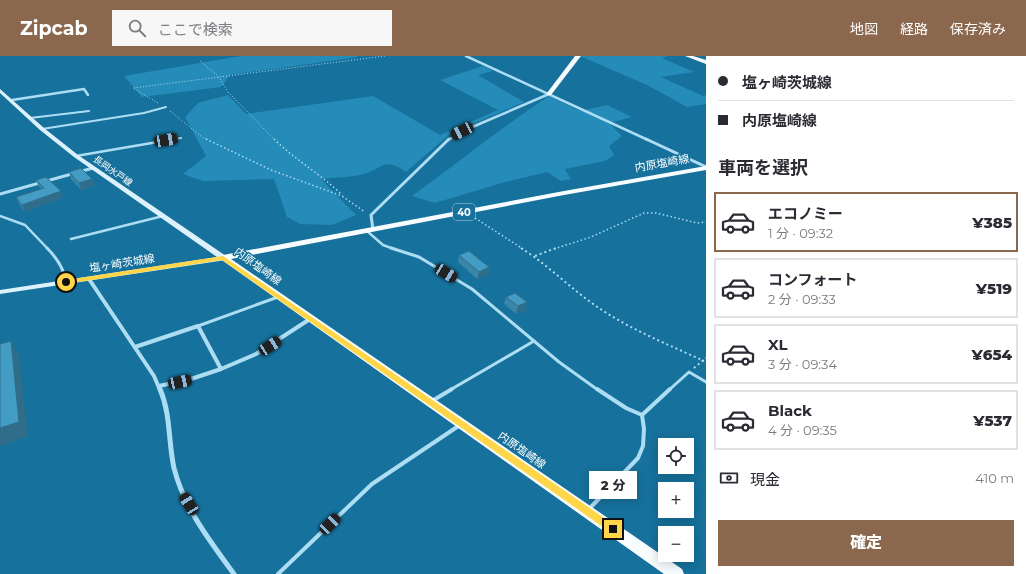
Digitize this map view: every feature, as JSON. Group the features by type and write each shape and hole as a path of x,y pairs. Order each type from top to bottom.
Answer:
{"main road":[{"path":"549,94 578,56"},
{"path":"688,56 706,62"},
{"name":"長岡水戸線","path":"0,90 42,129 76,156 223,258"},
{"name":"内原塩崎線","path":"223,258 706,168"},
{"name":"内原塩崎線","path":"223,258 677,574"},
{"name":"塩ヶ崎茨城線","path":"0,292 223,258"}],"street":[{"path":"466,56 706,168"},
{"path":"12,100 84,89 88,95"},
{"path":"370,230 371,215 424,160 454,135 532,100 549,94"},
{"path":"0,194 93,168"},
{"path":"89,279 154,376 159,386 164,398 170,428 174,466 181,491 202,530 234,574"},
{"path":"159,386 191,379 256,354 310,319"},
{"path":"135,347 198,326 221,368"}],"lane":[{"path":"42,129 137,114 166,107"},
{"path":"30,118 89,111"},
{"path":"76,156 181,138"},
{"path":"0,216 25,225 54,255 65,276 66,282"},
{"path":"72,239 163,216"},
{"path":"370,230 383,245 419,256 472,289 559,362 626,408 642,415"},
{"path":"198,326 279,297"},
{"path":"430,402 534,341"},
{"path":"642,415 689,372 706,382"},
{"path":"587,511 638,458 643,446 644,429 642,415"},
{"path":"278,574 372,484 461,424"}],"path":[{"path":"371,215 342,196 271,170 202,137 166,107 134,88 218,76 385,56"},
{"path":"200,61 218,76 228,92 286,151 327,180 342,196"},
{"path":"466,212 534,256 596,306 642,333 705,360 689,372"},
{"path":"534,256 561,246 591,238 644,213 656,213 697,223 706,222"}],"shaded area":[{"path":"241,56 358,57 230,75 221,87 142,97 124,76"},
{"path":"580,56 668,56 662,58 694,72 661,77 703,96 706,95 706,104 687,107 647,85"},
{"path":"483,66 493,71 478,75 524,102 450,134 406,172 398,167 388,164 370,172 358,175 321,179 356,215 332,225 300,224 287,217 274,179 203,181 183,174 206,156 185,117 198,103 228,95 246,114 373,96 440,135 498,110 440,80"},
{"path":"549,96 580,111 607,105 632,117 609,123 622,136 609,146 614,155 605,161 565,169 571,179 561,181 547,172 502,183 435,203 412,196 514,120"}],"building":[{"path":"81,168 92,179 79,183 69,172"},
{"path":"46,177 61,191 22,205 16,197 44,188 36,180"},
{"path":"469,251 489,267 479,272 459,255"},
{"path":"515,293 527,302 518,306 506,297"},
{"path":"11,341 19,422 0,428 0,344"}],"route":[{"path":"66,282 223,258 613,529"}]}
